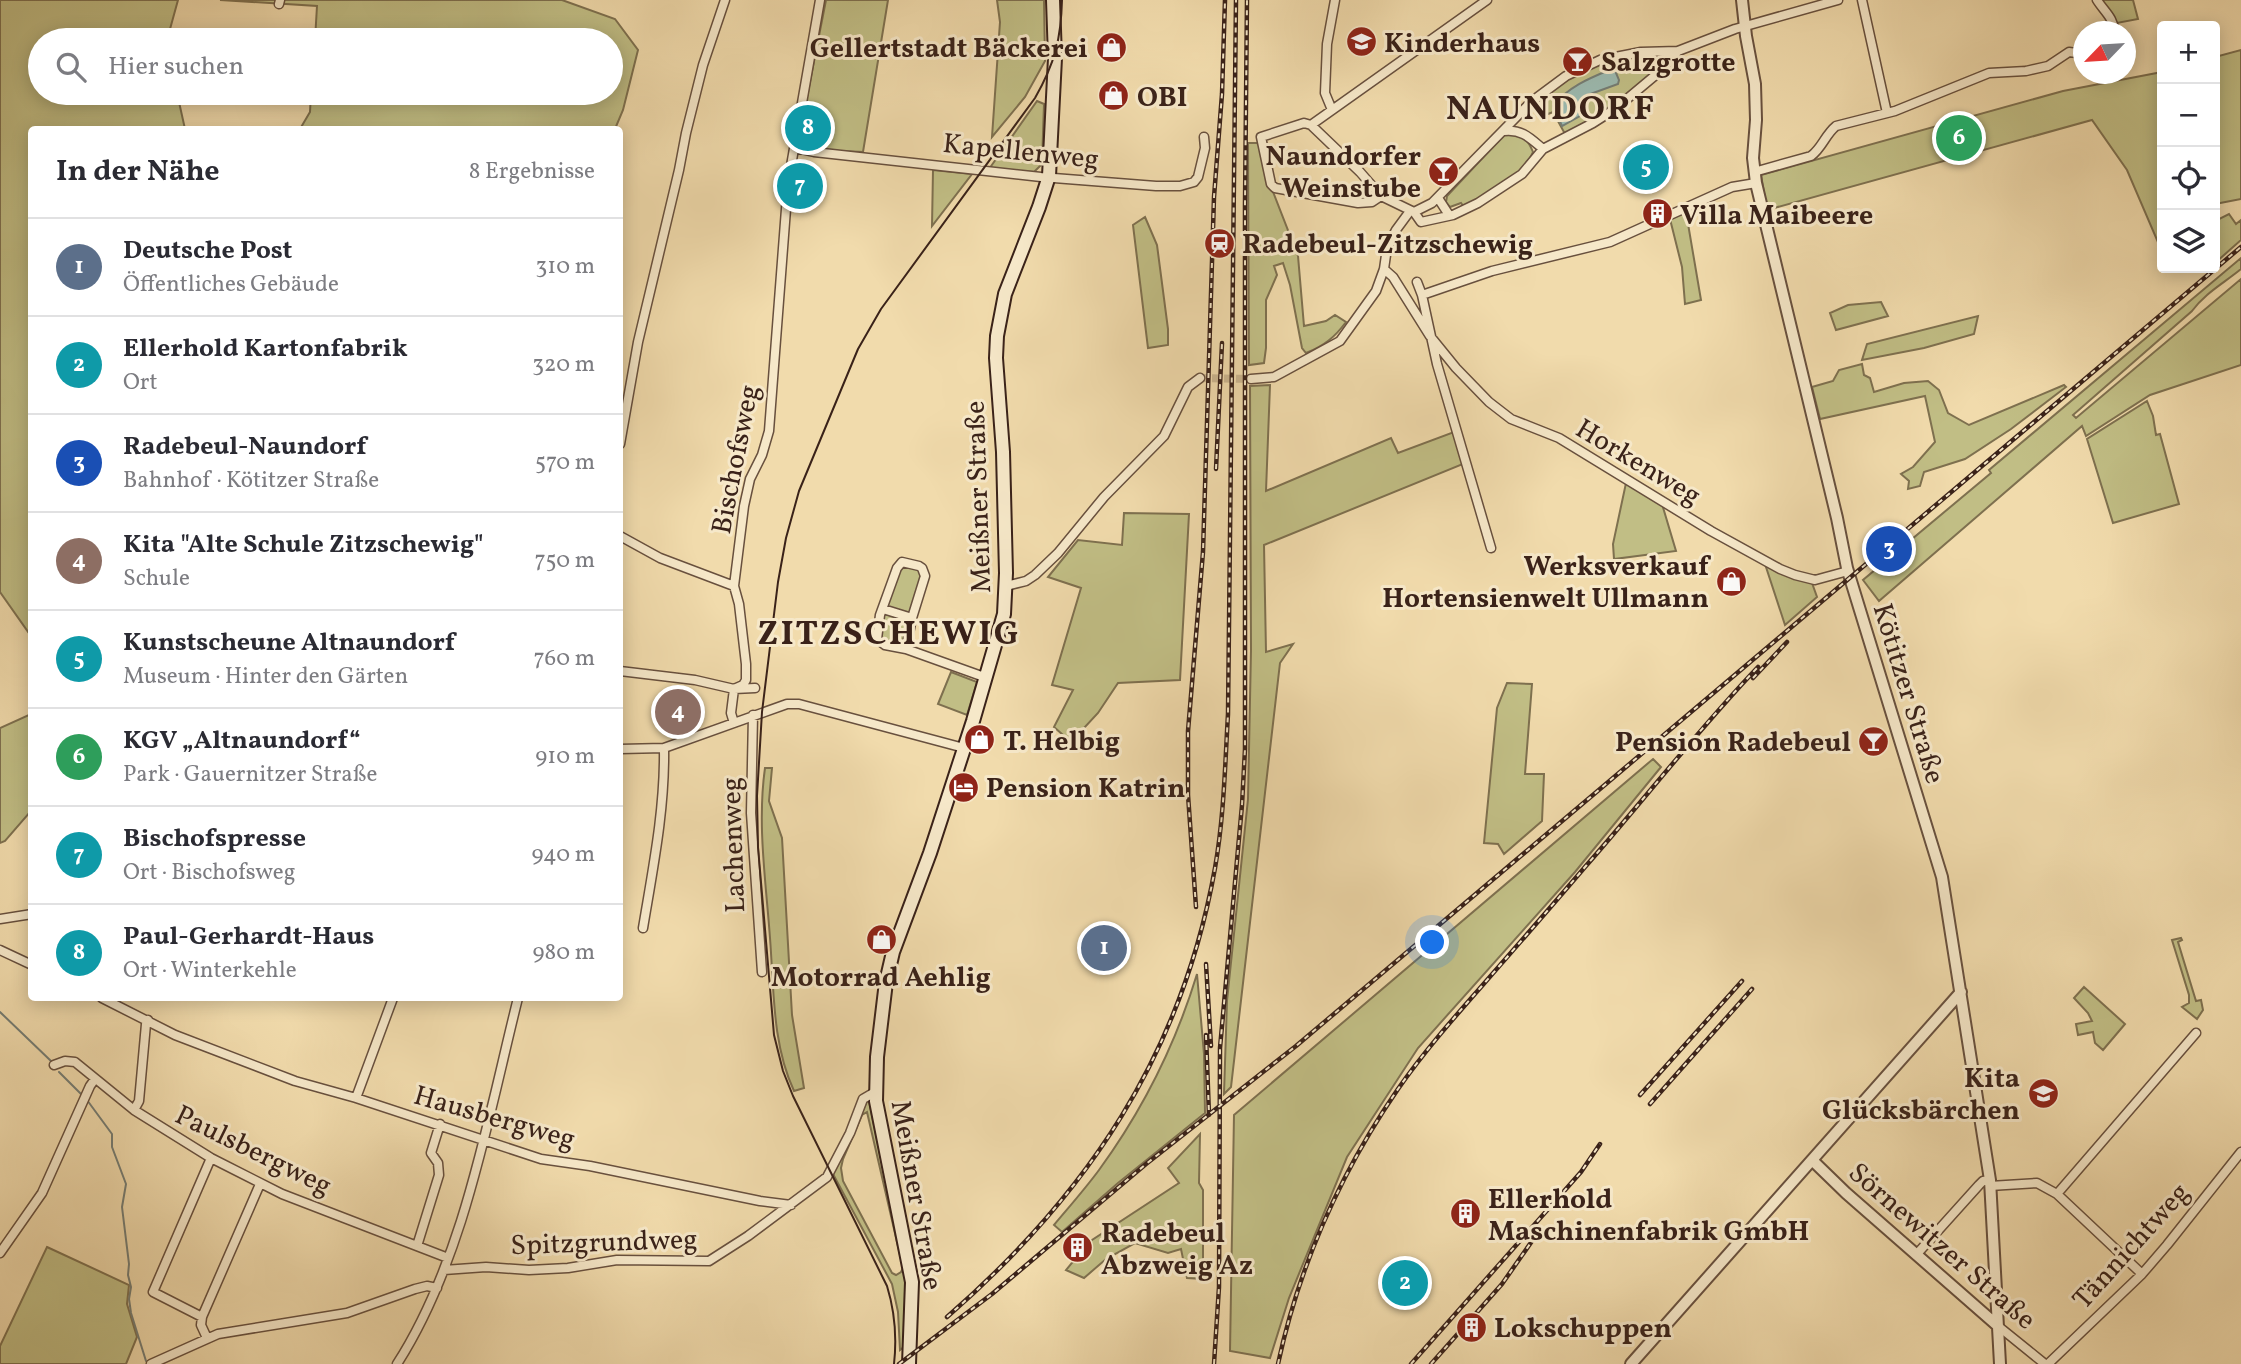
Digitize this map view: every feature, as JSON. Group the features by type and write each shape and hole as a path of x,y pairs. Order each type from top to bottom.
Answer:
{"main road":[{"name":"Meißner Straße","path":"909,1364 912,1282 875,1092 875,1077 886,982 898,937 930,853 987,678 1004,614 1006,586 1003,452 996,358 997,335 1005,293 1049,176 1054,90 1053,0"}],"street":[{"path":"623,427 638,342 679,170 685,133 703,65 725,0"},
{"name":"Bischofsweg","path":"734,723 731,713 734,689 743,685 746,680 746,664 739,604 734,586 750,479 762,455 769,431 786,208 820,0"},
{"path":"1332,110 1325,93 1327,44 1335,0"},
{"path":"1311,125 1487,0"},
{"name":"Kötitzer Straße","path":"1742,0 1756,101 1755,178 1848,570 1942,877 1990,1183 2000,1364"},
{"path":"1251,379 1274,377 1340,341 1376,290 1384,269 1387,248 1396,230 1412,212 1432,204 1531,102 1566,76 1600,61 1641,52 1678,51 1745,26 1838,0"},
{"path":"1862,0 1886,113"},
{"path":"2097,0 2112,21"},
{"path":"1381,196 1372,202 1357,203 1275,188 1271,184 1261,137 1304,123 1311,125 1381,196 1412,212 1421,222 1449,215 1478,203 1522,174 1542,149 1593,123 1615,108 1664,68 1678,51"},
{"path":"1422,295 1492,271 1610,242 1732,187 1811,156 1836,126 1886,113 1989,72 2026,71 2048,66 2069,52 2073,53"},
{"path":"1520,114 1526,134"},
{"path":"1504,131 1526,134 1542,149"},
{"name":"Kapellenweg","path":"796,148 863,158 1156,187 1194,183 1205,148 1204,137"},
{"path":"1438,198 1449,215"},
{"path":"1384,269 1393,277 1430,336"},
{"path":"1417,282 1491,548"},
{"name":"Horkenweg","path":"1430,336 1489,402 1511,419 1559,438 1711,531 1795,575 1815,580 1848,570"},
{"path":"1006,586 1026,581 1058,554 1104,497 1164,436 1188,387 1200,378"},
{"path":"623,538 660,558 734,586"},
{"path":"906,649 925,576 922,568 911,562 902,562 899,565 883,609 877,639 885,645 906,649 987,678"},
{"path":"883,609 912,618"},
{"path":"623,671 695,680 734,689 755,688"},
{"path":"623,750 664,748 787,704 799,704 964,748"},
{"name":"Lachenweg","path":"753,715 751,813 762,972"},
{"path":"643,928 657,849 664,748"},
{"path":"0,919 28,915"},
{"path":"0,950 28,963"},
{"path":"1631,1364 1961,992"},
{"name":"Hausbergweg","path":"108,1001 175,1035 295,1081 483,1138 548,1161 590,1166 791,1205"},
{"path":"356,1098 392,1001"},
{"path":"397,1364 414,1336 448,1258 483,1138 517,1001"},
{"path":"134,1110 139,1101 148,1020"},
{"path":"2057,1194 2196,1032"},
{"name":"Paulsbergweg","path":"54,1065 65,1061 75,1062 134,1110 211,1158 260,1184 448,1258"},
{"path":"0,1253 42,1193 90,1086 96,1079"},
{"path":"791,1205 827,1177 850,1133 863,1099 875,1092"},
{"path":"417,1246 439,1175 438,1163 431,1153 440,1125"},
{"name":"Tännichtweg","path":"2046,1364 2142,1274 2241,1152"},
{"path":"201,1317 153,1292 211,1158"},
{"name":"Sörnewitzer Straße","path":"1812,1160 1916,1255 2046,1364"},
{"path":"1916,1255 1983,1181 2038,1183 2057,1194 2142,1274"},
{"path":"207,1338 201,1325 201,1317 260,1184"},
{"name":"Spitzgrundweg","path":"444,1270 486,1266 530,1270 568,1268 617,1260 709,1261 791,1205"},
{"path":"151,1364 207,1338 347,1313 415,1289 427,1286 437,1288"}],"shaded area":[{"path":"0,0 178,0 170,28 28,28 28,105 180,105 184,126 28,126 28,632 0,592"},
{"path":"220,0 562,0 615,19 622,28 316,28 317,6"},
{"path":"826,0 888,0 863,152 820,150 798,143"},
{"path":"997,0 1044,0 1045,61 1025,97 992,137 1000,22"},
{"path":"2101,0 2133,0 2138,19 2116,21"},
{"path":"623,30 638,50 623,110 616,126 302,126 310,112 310,105 623,105"},
{"path":"2241,50 2241,199 2220,203 2220,84 2220,56"},
{"path":"1653,54 1662,56 1666,61 1618,101 1565,134 1553,112 1548,114 1537,104 1557,85 1579,72 1603,64"},
{"path":"2157,73 2157,240 2127,170 2092,120 1767,210 1761,175 2063,91 2099,84 2136,84 2136,77"},
{"path":"1037,101 1044,104 1042,164 1034,172 989,169"},
{"path":"1506,133 1526,140 1533,152 1528,161 1513,177 1493,190 1464,207 1461,203 1450,207 1446,202 1447,196"},
{"path":"1248,143 1257,143 1264,152 1270,184 1298,256 1304,326 1326,321 1335,315 1346,322 1329,340 1306,353 1302,348 1283,263 1274,266 1277,275 1266,300 1264,363 1249,365"},
{"path":"933,170 972,174 932,226"},
{"path":"1686,212 1701,300 1685,304 1682,267 1670,219"},
{"path":"2229,214 2236,224 2241,220 2241,240 2220,259 2220,218"},
{"path":"1145,217 1157,245 1168,329 1168,345 1148,348 1133,225"},
{"path":"2241,258 2241,269 2209,293 2073,415 2076,418 2241,279 2241,365 2150,395 2086,436 2082,426 1879,601 1863,580"},
{"path":"1881,302 1888,316 1836,330 1830,313 1848,305"},
{"path":"1978,316 1974,334 1924,348 1862,360 1867,344"},
{"path":"1862,364 1864,375 1870,378 1874,392 1904,383 1928,381 1939,390 1948,413 1969,425 2064,385 2066,387 2011,429 1965,459 1924,472 1920,486 1908,489 1909,481 1901,474 1913,467 1935,442 1925,396 1820,419 1812,387 1833,381 1839,370"},
{"path":"1270,385 1266,491 1391,438 1398,453 1454,432 1463,464 1264,545 1266,652 1293,644 1280,663 1231,1087 1224,1094 1227,1001 1248,799 1251,650 1250,386"},
{"path":"2147,401 2156,435 2160,434 2179,504 2113,523 2087,439"},
{"path":"1626,483 1662,504 1676,551 1614,559 1613,544"},
{"path":"1124,513 1189,514 1180,680 1118,683 1098,713 1071,742 1054,727 1073,690 1052,685 1081,588 1048,577 1078,540 1122,545"},
{"path":"905,564 920,570 922,575 909,613 887,607 901,566"},
{"path":"1765,564 1812,583 1817,597 1785,625"},
{"path":"885,614 908,620 904,644 881,639 882,618"},
{"path":"951,672 977,682 967,715 938,704"},
{"path":"1507,683 1532,684 1525,774 1544,774 1542,821 1504,854 1498,844 1484,843 1497,708"},
{"path":"28,715 28,814 5,841 0,843 0,728"},
{"path":"1653,759 1661,767 1575,872 1418,1048 1347,1157 1289,1298 1270,1358 1230,1351 1234,1115"},
{"path":"765,768 772,768 769,801 782,838 792,1015 804,1088 794,1091 782,1054 775,1016 762,832"},
{"path":"2181,938 2178,942 2196,1001 2201,1000 2203,1010 2197,1019 2182,1007 2189,1003 2189,995 2172,940"},
{"path":"1197,974 1204,1054 1205,1113 1062,1232 1054,1225 1115,1147 1156,1076 1179,1025"},
{"path":"2084,987 2125,1024 2103,1050 2095,1043 2093,1032 2078,1035 2076,1024 2092,1021 2074,998"},
{"path":"867,1101 869,1101 906,1280 905,1346 900,1350 898,1312 892,1284 833,1174","holes":["867,1112 903,1268 896,1275 892,1273 843,1181 843,1159 862,1115"]},
{"path":"1200,1134 1203,1279 1187,1278 1181,1249 1168,1253 1135,1243 1106,1259 1084,1278 1066,1270 1089,1242 1179,1183 1168,1168"},
{"path":"47,1247 129,1285 127,1304 137,1337 126,1364 0,1364 0,1346"}],"water":[{"path":"1614,68 1618,84 1585,96 1587,106 1579,112 1580,116 1562,126 1553,106 1559,99 1581,83"}],"waterway":[{"path":"0,1012 51,1061"},
{"path":"59,1072 83,1096"},
{"path":"87,1100 112,1134 112,1147 126,1184 122,1207 131,1287 129,1299 146,1361"}],"tunnel":[{"path":"1200,378 1251,379"}],"tram line":[{"path":"894,1364 895,1325 887,1286 793,1096 783,1071 774,1035 758,847 757,796 762,712 778,582 799,491 858,349 881,309 1035,98 1056,50 1062,0"}],"railway":[{"path":"1196,907 1188,795 1188,731 1203,552 1214,197 1222,94 1225,0"},
{"path":"947,1317 998,1270 1044,1221 1085,1170 1121,1116 1153,1059 1179,999 1200,936 1215,868 1228,714 1236,0"},
{"path":"1214,1364 1219,1287 1220,1048 1245,749 1247,0"},
{"path":"899,1364 992,1294 1146,1164 1296,1046 2241,247"},
{"path":"1216,469 1222,343"},
{"path":"1753,678 1787,642"},
{"path":"1278,1364 1298,1291 1324,1221 1358,1153 1398,1089 1449,1024 1758,667"},
{"path":"1206,964 1211,1046"},
{"path":"1640,1095 1742,981"},
{"path":"1650,1104 1752,989"},
{"path":"1206,1035 1209,1115"},
{"path":"1411,1364 1581,1172 1600,1144"},
{"path":"1431,1364 1502,1284 1539,1231"}],"place":[{"name":"Kinderhaus","path":"1361,42"},
{"name":"Gellertstadt Bäckerei","path":"1111,47"},
{"name":"Salzgrotte","path":"1578,61"},
{"name":"OBI","path":"1114,96"},
{"name":"Paul-Gerhardt-Haus","path":"808,128"},
{"name":"KGV „Altnaundorf“","path":"1959,138"},
{"name":"Kunstscheune Altnaundorf","path":"1646,167"},
{"name":"Naundorfer Weinstube","path":"1444,171"},
{"name":"Bischofspresse","path":"800,186"},
{"name":"Villa Maibeere","path":"1657,214"},
{"name":"Radebeul-Zitzschewig","path":"1219,243"},
{"name":"Radebeul-Naundorf","path":"1889,549"},
{"name":"Werksverkauf Hortensienwelt Ullmann","path":"1732,581"},
{"name":"Kita \"Alte Schule Zitzschewig\"","path":"678,712"},
{"name":"T. Helbig","path":"980,740"},
{"name":"Pension Radebeul","path":"1874,741"},
{"name":"Pension Katrin","path":"963,787"},
{"name":"Motorrad Aehlig","path":"881,939"},
{"name":"Deutsche Post","path":"1104,948"},
{"name":"Kita Glücksbärchen","path":"2043,1093"},
{"name":"Ellerhold Maschinenfabrik GmbH","path":"1465,1214"},
{"name":"Radebeul Abzweig Az","path":"1078,1248"},
{"name":"Ellerhold Kartonfabrik","path":"1405,1283"},
{"name":"Lokschuppen","path":"1471,1327"}],"district":[{"name":"NAUNDORF","path":"1551,107"},
{"name":"ZITZSCHEWIG","path":"889,632"}]}
